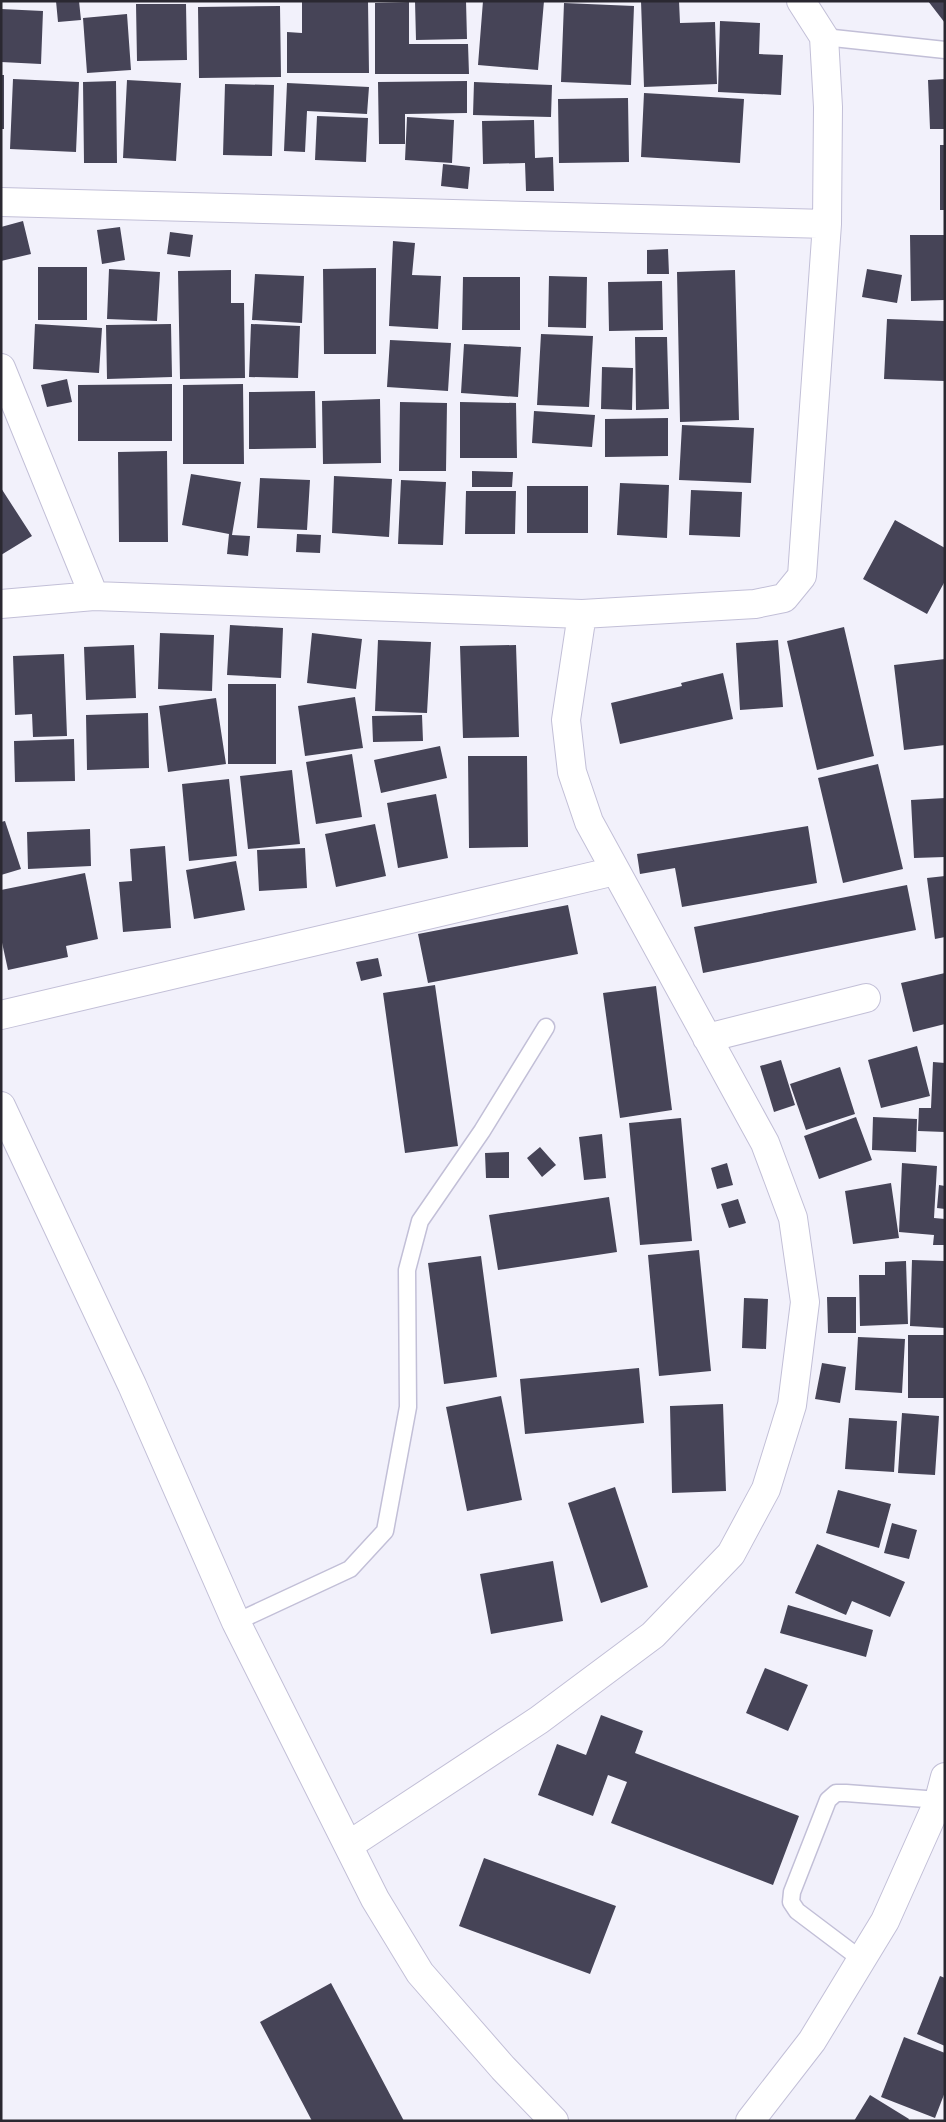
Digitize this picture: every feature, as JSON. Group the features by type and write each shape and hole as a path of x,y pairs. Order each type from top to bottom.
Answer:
{"street":[{"path":"1,604 94,596 582,614 755,604 784,598 802,576 827,224 828,107 824,38 801,1"},
{"path":"1,202 827,224"},
{"path":"1,368 94,596"},
{"path":"349,1845 539,1720 653,1635 731,1554 766,1490 792,1405 805,1302 794,1218 765,1142 589,822 572,772 566,720 582,614"},
{"path":"1,1015 616,871"},
{"path":"707,1038 866,998"},
{"path":"1,1106 132,1385 236,1622 375,1899 420,1973 503,2068 554,2121"},
{"path":"750,2121 812,2041 885,1921 942,1788"}],"lane":[{"path":"824,38 945,50"},
{"path":"236,1622 350,1569 385,1530 408,1407 407,1270 420,1221 482,1131 546,1027"},
{"path":"862,1960 797,1911 791,1902 792,1892 828,1800 836,1793 942,1788"}],"building":[{"path":"56,1 79,1 81,20 58,22"},
{"path":"302,1 368,1 369,73 287,73 287,32 302,33"},
{"path":"415,1 466,1 467,39 416,40"},
{"path":"483,1 544,1 538,70 478,65"},
{"path":"641,1 679,1 680,23 715,22 717,84 644,87"},
{"path":"928,1 945,1 945,23"},
{"path":"409,2 409,44 468,44 469,74 375,74 375,3"},
{"path":"564,3 634,6 631,85 561,82"},
{"path":"136,4 186,4 187,60 137,61"},
{"path":"280,6 281,77 199,78 198,7"},
{"path":"1,9 43,11 41,64 1,62"},
{"path":"127,14 131,70 87,73 83,18"},
{"path":"720,21 760,23 759,54 783,55 781,95 718,92"},
{"path":"1,75 4,75 4,129 1,129"},
{"path":"13,79 79,82 76,152 10,149"},
{"path":"945,79 945,129 930,129 928,80"},
{"path":"127,80 181,83 176,161 123,158"},
{"path":"116,81 117,163 84,163 83,82"},
{"path":"467,81 467,113 405,114 405,144 379,144 378,82"},
{"path":"474,82 552,85 551,117 473,115"},
{"path":"287,83 369,87 367,114 307,111 305,152 284,151"},
{"path":"225,84 274,85 272,156 223,155"},
{"path":"644,93 744,99 740,163 641,157"},
{"path":"628,98 629,162 559,163 558,99"},
{"path":"317,116 368,118 366,162 315,160"},
{"path":"407,117 454,120 452,163 405,160"},
{"path":"534,120 535,158 553,157 554,191 526,191 525,163 483,164 482,121"},
{"path":"940,145 945,145 945,210 940,210"},
{"path":"443,164 470,167 468,189 441,186"},
{"path":"23,221 31,254 1,261 1,227"},
{"path":"120,227 125,260 102,264 97,230"},
{"path":"170,232 193,235 190,257 167,254"},
{"path":"910,235 945,235 945,300 911,301"},
{"path":"393,241 415,243 412,275 441,276 438,329 389,326"},
{"path":"668,249 669,274 647,274 647,250"},
{"path":"38,267 87,267 87,320 38,320"},
{"path":"376,268 376,354 324,354 323,269"},
{"path":"109,269 160,272 157,321 107,319"},
{"path":"867,269 902,275 897,303 862,297"},
{"path":"231,270 231,303 244,303 245,378 180,379 178,271"},
{"path":"735,270 739,420 680,422 677,272"},
{"path":"255,274 304,276 302,323 252,320"},
{"path":"549,276 587,277 586,328 548,327"},
{"path":"463,277 520,277 520,330 462,330"},
{"path":"662,281 663,330 609,331 608,282"},
{"path":"887,319 945,321 945,381 884,379"},
{"path":"35,324 102,328 99,373 33,369"},
{"path":"171,324 172,377 107,379 106,325"},
{"path":"251,324 300,326 298,378 249,377"},
{"path":"541,334 593,336 589,407 537,405"},
{"path":"635,337 667,337 669,409 636,410"},
{"path":"390,340 451,343 448,391 387,387"},
{"path":"464,344 521,347 518,397 461,393"},
{"path":"602,367 633,368 632,410 601,409"},
{"path":"67,379 72,402 47,407 41,385"},
{"path":"172,384 172,441 78,441 78,385"},
{"path":"243,384 244,464 183,464 183,385"},
{"path":"315,391 316,448 249,449 249,392"},
{"path":"380,399 381,463 323,464 322,401"},
{"path":"400,402 447,403 446,471 399,471"},
{"path":"460,402 516,403 517,458 460,458"},
{"path":"534,411 595,415 592,447 532,443"},
{"path":"668,418 668,456 605,457 605,419"},
{"path":"682,425 754,428 751,483 679,480"},
{"path":"167,451 168,542 119,542 118,452"},
{"path":"472,471 513,472 512,487 472,487"},
{"path":"191,474 241,482 232,535 250,536 248,556 227,554 229,534 182,525"},
{"path":"334,476 392,479 389,537 332,533"},
{"path":"260,478 310,480 307,530 257,528"},
{"path":"401,480 446,482 443,545 398,544"},
{"path":"620,483 669,485 667,538 617,535"},
{"path":"527,486 588,486 588,533 527,533"},
{"path":"1,488 32,536 1,555"},
{"path":"691,490 742,492 740,537 689,535"},
{"path":"466,491 516,491 515,534 465,534"},
{"path":"895,520 945,548 945,581 927,614 863,579"},
{"path":"297,534 321,535 320,553 296,552"},
{"path":"230,625 283,628 281,678 227,675"},
{"path":"844,627 874,756 817,770 787,641"},
{"path":"160,633 214,635 212,691 158,689"},
{"path":"312,633 362,639 356,689 307,683"},
{"path":"378,640 431,642 427,713 375,711"},
{"path":"778,640 783,707 740,710 736,643"},
{"path":"134,645 136,698 86,700 84,647"},
{"path":"516,645 519,737 463,738 460,646"},
{"path":"64,654 67,736 33,737 32,714 15,715 13,656"},
{"path":"945,659 945,745 904,750 894,665"},
{"path":"723,673 733,719 620,744 611,703 682,686 681,683"},
{"path":"228,684 276,684 276,764 228,764"},
{"path":"355,697 363,748 305,756 298,706"},
{"path":"216,698 226,764 168,772 159,706"},
{"path":"148,713 149,768 87,770 86,715"},
{"path":"422,715 423,741 373,742 372,716"},
{"path":"74,739 75,781 15,782 14,741"},
{"path":"440,746 447,778 381,793 374,760"},
{"path":"352,754 362,817 316,824 306,762"},
{"path":"468,756 527,756 528,847 469,848"},
{"path":"878,764 903,869 843,883 818,778"},
{"path":"292,770 300,844 248,849 240,776"},
{"path":"229,779 237,856 189,861 182,784"},
{"path":"436,794 448,858 398,868 387,803"},
{"path":"945,798 945,857 914,858 911,800"},
{"path":"5,821 21,869 1,875 1,822"},
{"path":"375,824 386,876 336,887 325,834"},
{"path":"808,826 817,883 682,907 675,868 640,874 637,854"},
{"path":"90,829 91,866 28,869 27,832"},
{"path":"165,846 171,928 123,932 119,882 132,881 130,849"},
{"path":"305,848 307,888 259,891 257,850"},
{"path":"236,861 245,910 194,919 186,870"},
{"path":"85,873 98,939 66,946 68,957 8,970 1,938 1,890"},
{"path":"945,876 945,937 935,939 927,878"},
{"path":"907,885 916,930 703,973 694,927"},
{"path":"568,905 578,954 428,983 418,934"},
{"path":"378,958 382,976 361,981 356,962"},
{"path":"945,973 945,1024 913,1032 901,983"},
{"path":"435,985 458,1146 405,1153 383,993"},
{"path":"656,986 672,1110 620,1118 603,993"},
{"path":"917,1046 930,1096 881,1108 868,1060"},
{"path":"781,1060 795,1105 774,1112 760,1066"},
{"path":"933,1062 945,1063 945,1132 918,1131 919,1108 931,1108"},
{"path":"840,1067 855,1114 806,1130 790,1084"},
{"path":"856,1117 872,1160 819,1179 804,1136"},
{"path":"873,1117 917,1119 916,1152 872,1150"},
{"path":"681,1118 692,1241 640,1245 629,1123"},
{"path":"602,1134 606,1178 584,1180 579,1137"},
{"path":"540,1147 556,1165 542,1177 527,1158"},
{"path":"509,1152 509,1178 486,1178 485,1153"},
{"path":"727,1163 733,1185 717,1189 711,1168"},
{"path":"902,1163 937,1166 934,1218 945,1219 945,1245 933,1245 934,1235 899,1232"},
{"path":"891,1183 899,1238 853,1244 845,1191"},
{"path":"939,1185 945,1186 945,1209 937,1208"},
{"path":"609,1197 617,1252 498,1270 489,1215"},
{"path":"738,1199 746,1223 729,1228 721,1204"},
{"path":"699,1250 711,1371 659,1376 648,1255"},
{"path":"481,1256 497,1377 444,1384 428,1263"},
{"path":"912,1260 945,1261 945,1328 910,1326"},
{"path":"906,1261 908,1324 860,1326 859,1275 885,1275 885,1262"},
{"path":"827,1297 856,1297 856,1333 828,1333"},
{"path":"744,1298 768,1299 766,1349 742,1348"},
{"path":"908,1335 945,1335 945,1398 908,1398"},
{"path":"858,1337 905,1339 902,1393 855,1390"},
{"path":"822,1363 846,1367 840,1403 815,1399"},
{"path":"639,1368 644,1423 525,1434 520,1379"},
{"path":"501,1396 522,1500 467,1511 446,1407"},
{"path":"723,1404 726,1491 672,1493 670,1406"},
{"path":"902,1413 939,1416 935,1475 898,1473"},
{"path":"849,1418 897,1421 894,1472 845,1469"},
{"path":"615,1487 648,1587 601,1603 568,1503"},
{"path":"838,1490 891,1504 879,1548 826,1533"},
{"path":"892,1523 917,1530 909,1559 884,1553"},
{"path":"817,1544 905,1582 890,1617 852,1601 846,1615 795,1593"},
{"path":"553,1561 563,1621 491,1634 480,1574"},
{"path":"788,1605 873,1630 866,1657 780,1633"},
{"path":"765,1668 808,1685 788,1731 746,1713"},
{"path":"601,1715 643,1731 635,1753 799,1816 773,1885 611,1823 627,1782 608,1775 593,1816 538,1795 557,1744 586,1755"},
{"path":"484,1858 616,1906 590,1974 459,1926"},
{"path":"940,1976 945,1978 945,2046 917,2034"},
{"path":"331,1983 404,2121 312,2121 260,2022"},
{"path":"904,2037 945,2053 945,2092 935,2118 881,2097"},
{"path":"870,2095 909,2119 908,2121 854,2121"}]}
